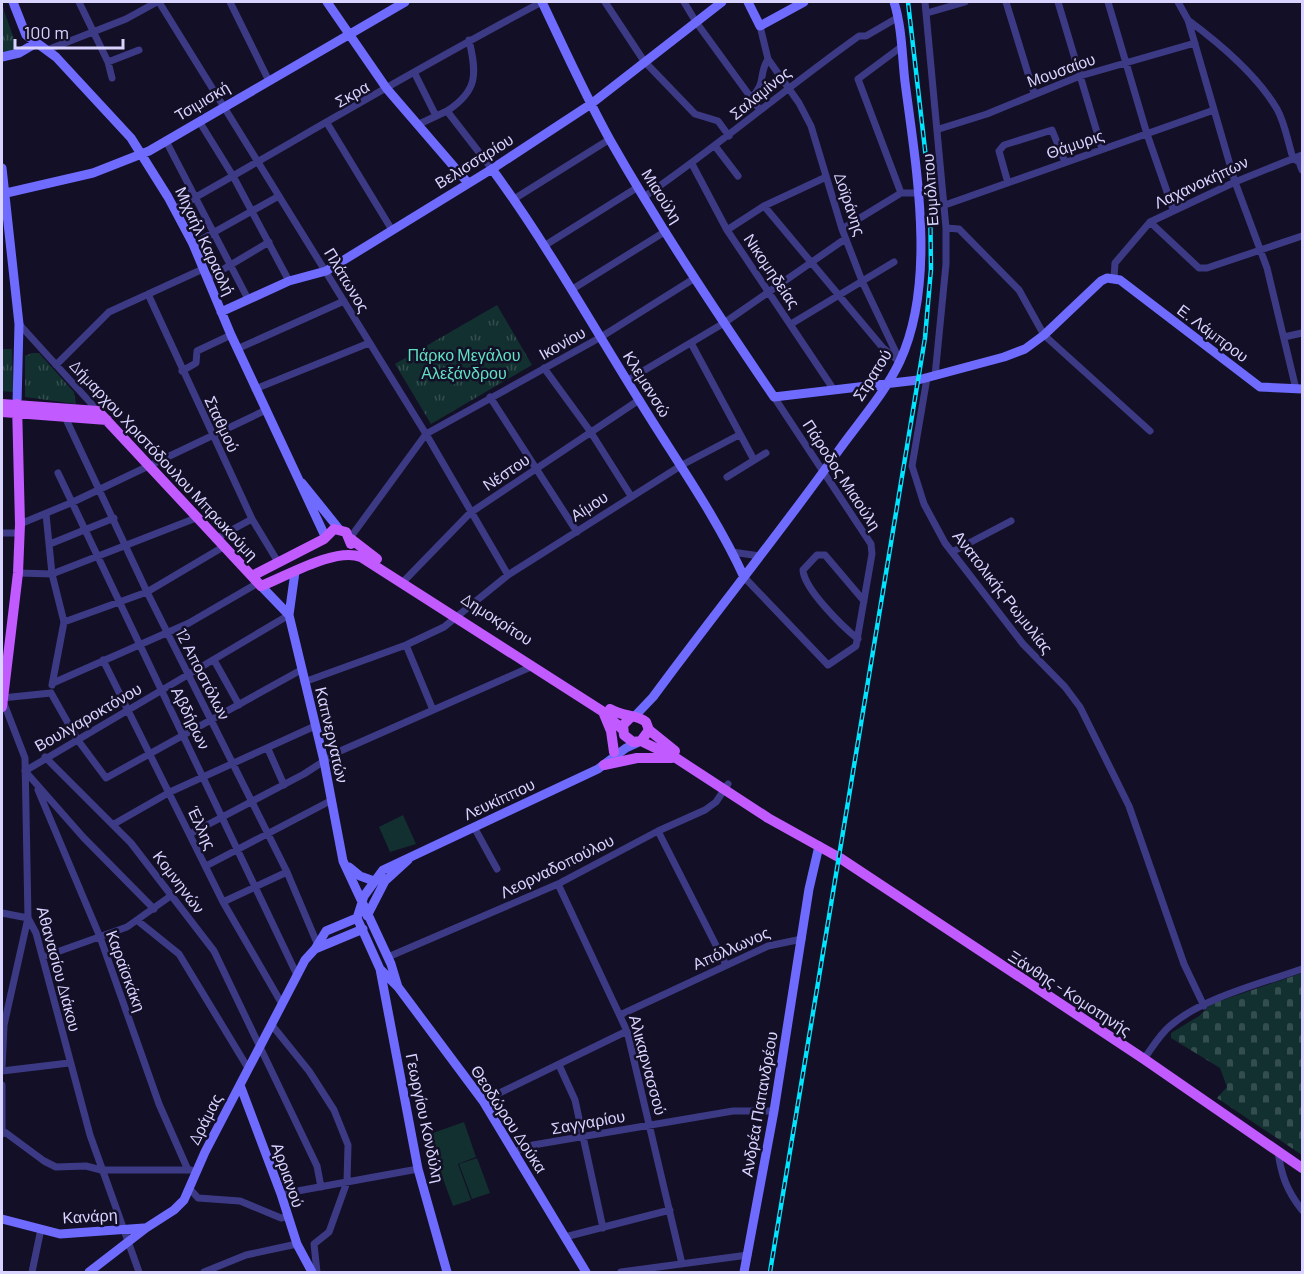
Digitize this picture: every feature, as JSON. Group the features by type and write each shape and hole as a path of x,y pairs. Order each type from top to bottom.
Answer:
{"main road":[{"path":"2,404 17,409 65,417 107,420"},
{"path":"2,707 6,631 18,573 20,529 17,409"},
{"path":"2,412 17,409 98,411"},
{"name":"Δήμαρχου Χριστόδουλου Μπρωκούμη","path":"98,411 257,582"},
{"path":"339,529 346,532 350,539 350,549 338,555 295,573 257,582 278,562 324,538 330,530 339,529"},
{"path":"324,538 324,547 338,555"},
{"name":"Δημοκρίτου","path":"350,539 405,580 602,711 623,730"},
{"name":"Δημοκρίτου","path":"338,555 361,556 405,580"},
{"name":"Δημοκρίτου","path":"460,616 618,714 633,717"},
{"path":"602,711 611,730 614,752"},
{"path":"726,787 676,758 639,742 626,739 623,730 625,722 633,717 643,719 657,739 726,787 768,818 785,825 819,846"},
{"path":"639,742 648,728"},
{"path":"601,767 637,758 676,758"},
{"name":"Ξάνθης - Κομοτηνής","path":"819,846 1144,1059 1302,1168"}],"street":[{"path":"2,57 19,53 36,43 24,32 13,2"},
{"path":"79,2 108,62 112,78"},
{"path":"48,50 126,19 158,2"},
{"name":"Πλάτωνος","path":"158,2 259,161 426,434 508,575"},
{"path":"230,2 268,79"},
{"path":"327,2 387,89 468,183"},
{"name":"Τσιμισκή","path":"3,194 93,173 143,154 268,79 405,2"},
{"name":"Σκρα","path":"175,209 415,74 469,40 542,2"},
{"name":"Μιαούλη","path":"542,2 591,104 638,187 724,323 774,396"},
{"path":"605,2 644,61 695,114 718,121 729,136"},
{"path":"684,2 760,110"},
{"name":"Βελισσαρίου","path":"221,312 289,281 326,271 492,169 591,104 722,2"},
{"name":"Δοϊράνης","path":"748,2 760,26 768,59 811,126 824,178 845,239 862,282 900,362"},
{"path":"760,26 804,2"},
{"name":"Στρατού","path":"633,717 653,697 760,556 823,472 900,362 918,298 917,193 894,2"},
{"name":"Ευμόλπου","path":"925,2 939,129 946,228 946,264 931,377"},
{"path":"927,13 965,2"},
{"path":"1006,2 1034,93"},
{"path":"1058,2 1102,149"},
{"path":"1108,2 1147,134 1173,209"},
{"path":"1178,2 1188,20 1235,182 1277,303 1299,389"},
{"name":"Σαλαμίνος","path":"644,197 692,164 787,87 859,36 866,36 897,18"},
{"path":"1188,20 1217,42 1244,69 1277,110 1293,159 1299,162 1302,170"},
{"path":"417,125 459,104 472,87 474,62 469,40"},
{"name":"Μιχαήλ Καραολή","path":"36,43 48,50 120,126 143,154 193,244 255,389 302,483 339,529"},
{"name":"Μουσαίου","path":"939,129 987,114 1080,76 1195,43"},
{"path":"901,47 858,79 902,193"},
{"path":"108,62 139,50"},
{"name":"Δοϊράνης","path":"751,98 762,87 764,66 768,59"},
{"path":"415,74 436,116"},
{"name":"Θάμυρις","path":"945,205 1214,110"},
{"name":"Κλεμανσώ","path":"447,111 514,199 544,246 682,465 744,577 828,666 855,648 858,639"},
{"path":"199,121 252,211 289,281"},
{"path":"327,123 392,230"},
{"path":"1008,183 999,151 1004,145 1052,130 1065,162"},
{"path":"514,199 610,139"},
{"path":"166,141 212,234 248,299"},
{"path":"714,147 738,176"},
{"name":"Λαχανοκήπων","path":"1114,278 1115,263 1150,222 1173,209 1302,155"},
{"name":"Νικομηδείας","path":"692,164 728,230 834,390"},
{"path":"2,168 3,194 19,324 17,409"},
{"path":"728,230 764,206 824,178"},
{"path":"544,246 638,187"},
{"path":"842,229 902,193 917,193"},
{"path":"193,244 279,196"},
{"path":"764,206 882,348 900,362"},
{"path":"1150,222 1199,268 1207,268 1302,236"},
{"path":"946,228 959,230 1019,290 1044,335 1150,431"},
{"path":"571,290 666,231"},
{"path":"628,380 724,323 845,239"},
{"path":"207,279 268,242"},
{"path":"791,324 894,262"},
{"path":"56,365 96,328 101,318 203,269"},
{"name":"Ικονίου","path":"350,539 426,434 601,337 695,278"},
{"path":"774,396 931,377 1004,357 1025,349 1044,335 1101,281 1114,278"},
{"name":"Ε. Λάμπρου","path":"1114,278 1120,280 1260,387 1299,389"},
{"name":"Σταθμού","path":"148,294 252,519 278,562"},
{"path":"237,349 344,301"},
{"name":"Δήμαρχου Χριστόδουλου Μπρωκούμη","path":"19,324 98,411"},
{"path":"1284,336 1302,333"},
{"path":"182,371 196,363 197,351 231,335"},
{"path":"255,389 369,343"},
{"path":"692,343 754,460"},
{"path":"544,368 590,431 632,496"},
{"name":"Ανατολικής Ρωμυλίας","path":"931,377 912,466 924,504 952,552 1023,644 1065,687 1080,707 1129,806 1184,964 1204,1006"},
{"name":"Πάροδος Μιαούλη","path":"774,396 871,544 872,554 858,639"},
{"path":"490,397 578,532"},
{"name":"Νέστου","path":"405,580 470,513 639,400"},
{"path":"2,533 20,529 46,514 266,410"},
{"name":"12 Αποστόλων","path":"65,417 127,545 147,592 287,872 316,946"},
{"name":"Αίμου","path":"304,682 406,645 460,616 508,575 682,465 739,435"},
{"path":"727,477 766,453"},
{"name":"Αβδήρων","path":"58,473 297,975"},
{"name":"Μιχαήλ Καραολή","path":"302,483 305,500 324,538"},
{"path":"46,514 52,574 64,622 51,693 77,739 106,778 185,737 301,670"},
{"path":"50,544 114,518"},
{"path":"18,573 52,574 196,518"},
{"path":"64,622 147,592 252,519"},
{"path":"952,552 1011,521"},
{"path":"732,552 760,556"},
{"path":"858,639 832,614 805,579 803,570 817,555 825,555 864,601"},
{"path":"289,615 295,573"},
{"path":"53,683 168,634 257,582"},
{"name":"Δήμαρχου Χριστόδουλου Μπρωκούμη","path":"257,582 289,615"},
{"name":"Βουλγαροκτόνου","path":"25,771 45,757 188,676 289,615"},
{"name":"Καπνεργατών","path":"289,615 324,761 344,861 369,912"},
{"path":"406,645 433,710"},
{"name":"Έλλης","path":"103,660 224,902 282,1004"},
{"path":"214,660 239,705"},
{"path":"190,834 284,785 338,752 533,666"},
{"path":"2,698 51,693"},
{"name":"Στρατού","path":"648,728 648,712 653,697"},
{"name":"Αθανασίου Διάκου","path":"2,698 24,752 28,918 36,933 43,957 69,1063 101,1170 139,1272"},
{"path":"114,824 170,792 315,726"},
{"name":"Λευκίππου","path":"601,767 614,752 623,730"},
{"name":"Λευκίππου","path":"357,918 363,901 383,870 601,767 626,748 639,742"},
{"path":"268,748 284,785"},
{"name":"Κομνηνών","path":"45,757 114,824 214,951 232,983 259,1047 317,1166 321,1187"},
{"path":"25,771 83,837 154,909"},
{"name":"Καραϊσκάκη","path":"35,782 100,937 156,1097 192,1171"},
{"name":"Λεορναδοπούλου","path":"388,957 558,884 658,831 705,810 716,802 726,787"},
{"path":"206,866 332,800"},
{"path":"474,827 497,869"},
{"path":"658,831 726,966"},
{"path":"802,939 809,889 819,846"},
{"name":"Λευκίππου","path":"363,929 385,881 412,856"},
{"path":"344,861 354,873 374,881"},
{"path":"224,902 287,872"},
{"name":"Αλικαρνασσού","path":"558,884 627,1031 682,1264"},
{"path":"43,957 138,921 172,895"},
{"name":"Θεοδώρου Δούκα","path":"369,912 398,987"},
{"path":"2,914 28,918 4,1025 2,1070 69,1063"},
{"name":"Θεοδώρου Δούκα","path":"357,918 380,969 398,987 483,1101 586,1272"},
{"name":"Δράμας","path":"89,1272 128,1241 180,1205 190,1189 192,1171 305,960 326,931 357,918"},
{"path":"138,921 179,954 248,1068"},
{"path":"316,946 363,929"},
{"name":"Απόλλωνος","path":"620,1015 775,943 802,939"},
{"name":"Ανδρέα Παπανδρέου","path":"744,1272 802,939"},
{"name":"Γεωργίου Κονδύλη","path":"380,969 418,1169 447,1272"},
{"path":"1144,1059 1169,1026 1204,1006 1222,996 1302,969"},
{"path":"271,1024 309,1071 334,1110 348,1145 347,1182 329,1232 314,1244 315,1272"},
{"path":"483,1101 627,1031"},
{"path":"559,1065 575,1100 603,1228"},
{"path":"2,1085 2,1132 56,1167 86,1166 101,1170 192,1171"},
{"name":"Αρριανού","path":"240,1085 281,1194 297,1244 315,1272"},
{"name":"Σαγγαρίου","path":"514,1152 533,1145 650,1124 742,1110 774,1110"},
{"path":"1278,1151 1283,1179 1290,1195 1302,1210"},
{"path":"281,1194 418,1169"},
{"path":"190,1189 198,1198"},
{"path":"180,1205 198,1198 212,1201 240,1201 281,1218 287,1217"},
{"path":"565,1237 670,1210"},
{"name":"Κανάρη","path":"2,1219 60,1234 146,1228"},
{"path":"32,1272 41,1229"},
{"path":"204,1272 246,1255 297,1244"},
{"path":"621,1272 748,1255"}],"green space":[{"path":"2,5 19,53 2,57"},
{"name":"Πάρκο Μεγάλου Αλεξάνδρου","path":"497,305 532,365 431,424 395,364"},
{"path":"2,349 12,349 13,392 2,391"},
{"path":"39,353 74,392 76,404 25,397 25,356"},
{"path":"403,815 416,844 390,852 379,827"},
{"path":"1302,973 1302,1155 1217,1098 1227,1087 1220,1068 1171,1038 1171,1033 1199,1016 1211,1004"},
{"path":"464,1122 476,1157 458,1164 471,1200 453,1206 427,1135"},
{"path":"477,1158 490,1193 472,1199 459,1164"}],"railway":[{"path":"770,1272 925,338 931,269 930,193 908,2"}]}
